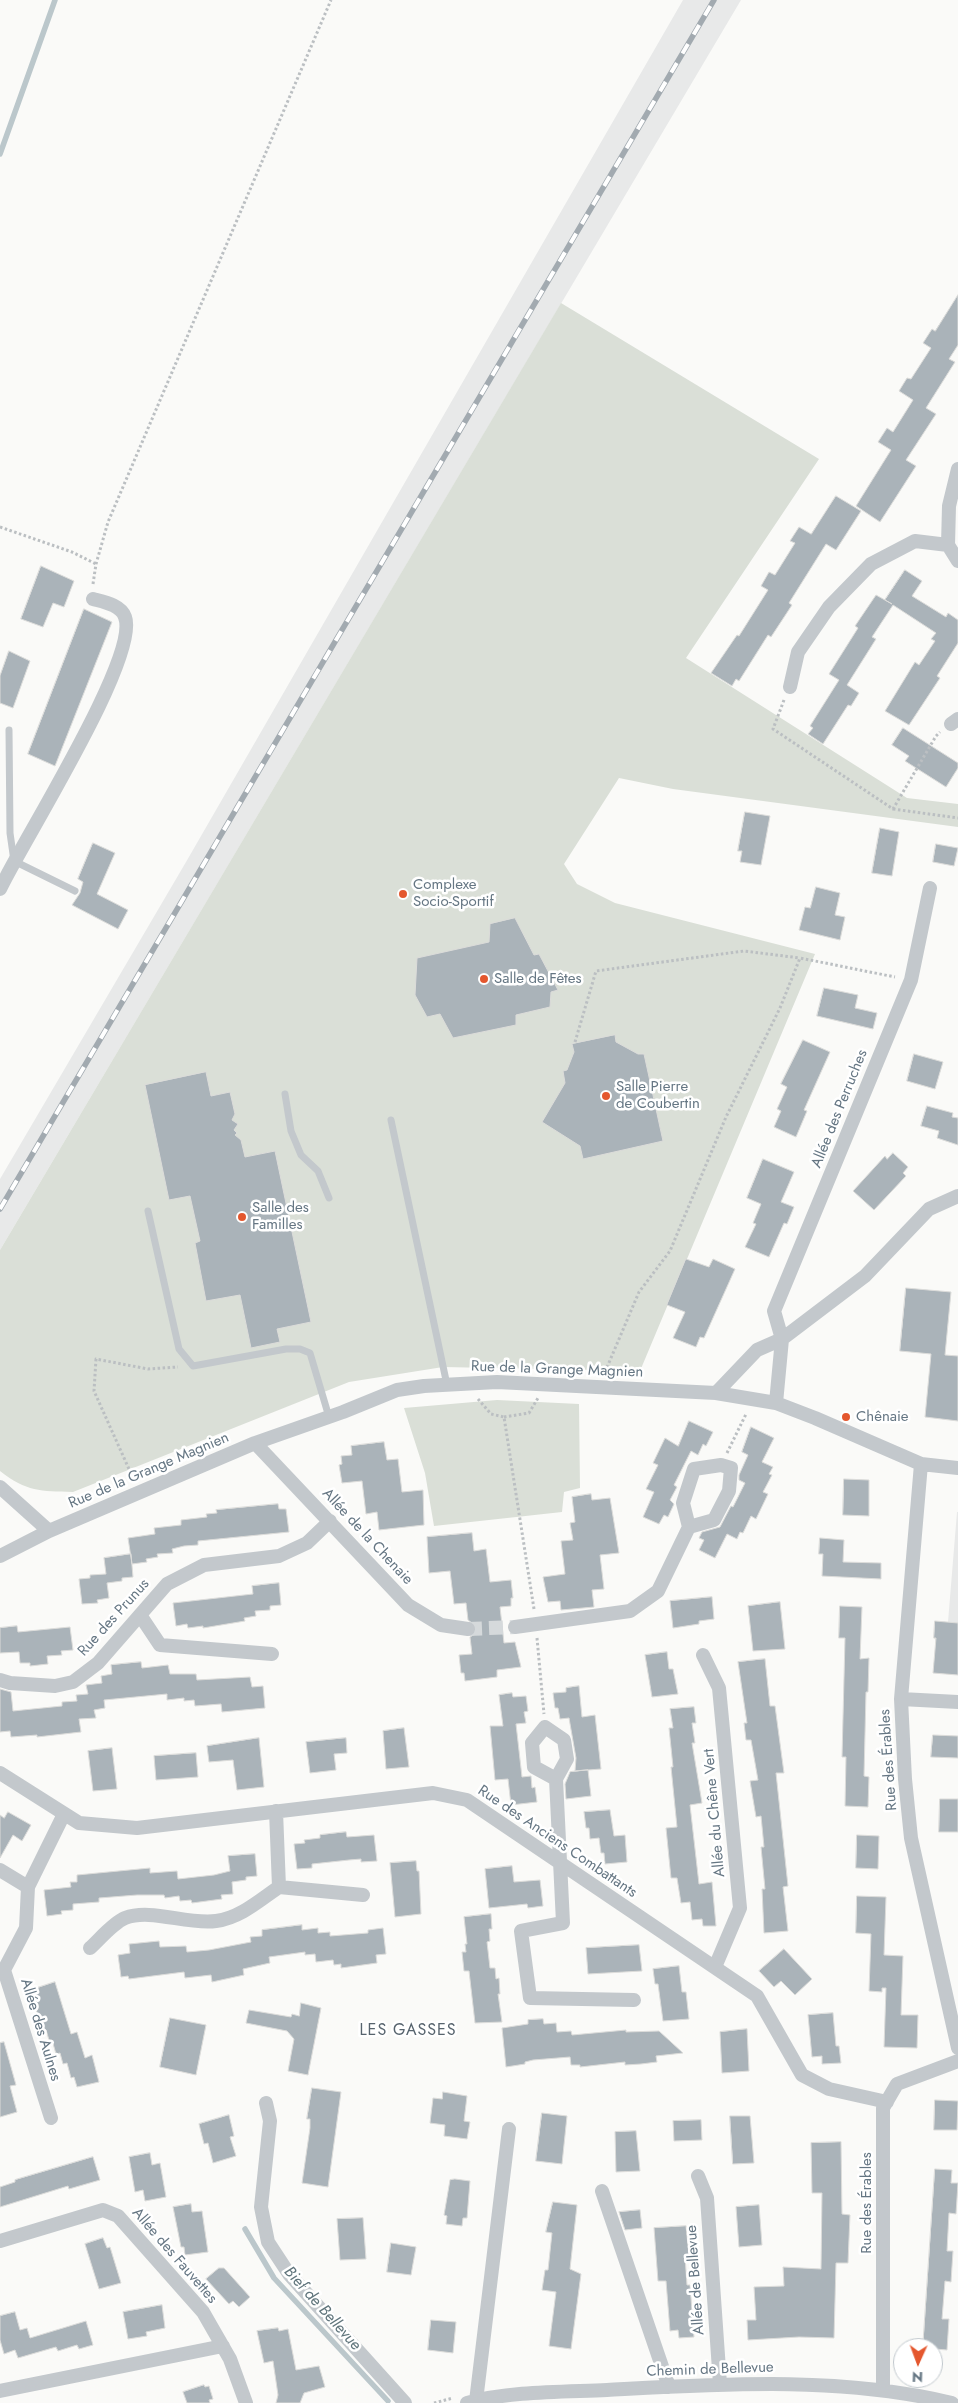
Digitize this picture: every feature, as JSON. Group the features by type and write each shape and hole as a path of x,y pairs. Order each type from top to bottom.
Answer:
{"street":[{"path":"958,469 949,506 948,545 958,561"},
{"path":"790,687 798,652 829,607 870,564 915,541 948,545"},
{"path":"0,889 73,758 121,655 127,631 125,616 118,608 93,599"},
{"name":"Allée des Perruches","path":"782,1339 774,1311 911,980 930,888"},
{"path":"716,1393 757,1350 782,1339 865,1276 928,1209 958,1196"},
{"path":"776,1403 782,1339"},
{"name":"Rue de la Grange Magnien","path":"49,1531 256,1443 397,1390 447,1385 497,1382 598,1386 716,1393 754,1399 776,1403 815,1418 921,1464 958,1468"},
{"name":"Allée de la Chenaie","path":"256,1443 408,1605 441,1625 468,1629"},
{"path":"515,1627 630,1611 658,1591 689,1527 683,1503 694,1469 721,1464 731,1468 729,1491 714,1520 689,1527"},
{"name":"Rue des Érables","path":"921,1464 901,1699 911,1838 958,2048"},
{"path":"0,1487 49,1531 0,1556"},
{"name":"Rue des Prunus","path":"0,1680 10,1683 55,1686 73,1682 98,1662 167,1584 204,1565 279,1556 307,1543 330,1521"},
{"path":"140,1615 160,1645 272,1654"},
{"name":"Allée du Chêne Vert","path":"703,1655 719,1688 740,1908 715,1967"},
{"path":"901,1699 958,1702"},
{"path":"556,1779 534,1767 532,1743 545,1727 564,1740 567,1759 556,1779 563,1923 521,1931 530,1998 634,2000"},
{"name":"Rue des Anciens Combattants","path":"0,1773 79,1822 137,1828 433,1793 467,1800 757,1996 802,2075 828,2089 887,2102"},
{"path":"276,1812 279,1887"},
{"name":"Allée des Aulnes","path":"51,2118 4,1970 26,1928 28,1887 64,1814"},
{"path":"0,1870 28,1887"},
{"path":"90,1948 124,1918 144,1915 199,1923 218,1921 240,1914 279,1887 363,1895"},
{"name":"Rue des Érables","path":"882,2390 884,2108 896,2084 958,2061"},
{"path":"266,2103 270,2121 261,2207 268,2242 289,2274 405,2403"},
{"path":"472,2402 509,2129"},
{"name":"Allée de Bellevue","path":"698,2176 707,2198 720,2384"},
{"path":"602,2191 668,2387"},
{"name":"Allée des Fauvettes","path":"0,2241 103,2210 118,2216 203,2312 230,2359 246,2403"},
{"path":"0,2391 223,2346"},
{"name":"Chemin de Bellevue","path":"472,2402 543,2393 754,2383 882,2390 952,2403"}],"lane":[{"path":"9,730 10,833 14,861 75,891"},
{"path":"285,1094 292,1131 302,1155 318,1171 329,1198"},
{"path":"391,1120 447,1385"},
{"path":"148,1211 179,1348 193,1366 286,1349 310,1353 329,1417"}],"path":[{"path":"93,599 96,564 108,522 331,0"},
{"path":"0,527 72,552 96,564"},
{"path":"790,687 773,729 893,809 958,818"},
{"path":"893,809 936,736 954,722"},
{"path":"575,1042 596,971 744,951 800,958 911,980"},
{"path":"598,1386 639,1292 670,1251 726,1117 780,1008 800,958"},
{"path":"140,1492 94,1391 96,1359 148,1369 193,1366"},
{"path":"464,1384 491,1414 504,1417 529,1413 547,1384"},
{"path":"721,1464 754,1399"},
{"path":"504,1417 536,1624 545,1727"}],"shaded area":[{"path":"683,0 741,0 0,1250 0,1179 186,862"},
{"name":"Complexe Socio-Sportif","path":"561,303 819,459 686,658 907,798 958,804 958,827 673,789 619,778 564,864 577,884 615,903 815,954 640,1371 443,1367 349,1382 73,1492 26,1487 0,1471 0,1250"},
{"path":"497,1400 579,1404 580,1488 564,1492 562,1512 434,1526 425,1473 404,1408"},
{"path":"957,1512 958,1675 934,1638 935,1621 948,1622"}],"building":[{"path":"958,295 958,345 949,359 955,362 926,408 936,414 906,460 916,466 880,522 856,506 891,450 878,442 887,428 893,432 913,400 899,391 907,378 911,379 931,348 923,343 932,329 935,331"},
{"path":"836,496 861,511 836,550 826,544 789,603 792,605 771,637 768,635 739,681 736,679 732,686 711,673 737,635 739,636 768,590 761,586 769,572 775,575 795,543 790,541 799,527 811,534"},
{"path":"41,566 74,581 64,607 53,603 43,627 21,619"},
{"path":"905,570 922,581 912,596 946,617 948,613 958,620 958,643 937,676 940,678 909,725 885,711 915,662 919,665 935,641 931,639 936,633 893,605 872,637 876,639 847,685 859,693 851,706 848,705 823,744 808,734 813,728 810,726 839,680 829,674 858,628 855,626 876,595 892,604 885,600"},
{"path":"84,609 112,622 55,766 28,754"},
{"path":"9,651 30,661 13,708 0,703 0,676"},
{"path":"903,728 958,763 958,768 946,787 905,761 909,756 892,745"},
{"path":"745,812 770,816 761,865 740,862 742,851 738,851"},
{"path":"880,828 899,832 892,876 872,873"},
{"path":"93,843 115,853 97,894 128,910 118,929 72,905 80,893 83,882 78,879"},
{"path":"936,844 958,848 954,866 933,862"},
{"path":"816,887 840,893 835,915 845,917 840,940 799,930 805,907 810,908"},
{"name":"Salle de Fêtes","path":"515,918 534,955 539,954 558,990 551,992 550,1007 516,1015 516,1025 453,1038 440,1014 427,1017 415,995 417,958 489,942 490,924"},
{"path":"824,988 858,995 855,1008 877,1013 873,1029 817,1016"},
{"name":"Salle Pierre de Coubertin","path":"615,1035 616,1042 638,1054 644,1054 663,1141 583,1159 580,1146 542,1122 565,1083 563,1071 567,1070 574,1052 572,1044"},
{"path":"803,1040 830,1052 804,1110 807,1111 796,1137 774,1127 781,1111 777,1109 787,1087 781,1084"},
{"path":"914,1054 943,1062 935,1089 907,1081"},
{"name":"Salle des Familles","path":"206,1072 211,1096 230,1092 235,1114 232,1120 238,1124 234,1130 237,1133 235,1135 241,1140 245,1157 275,1151 311,1322 277,1329 280,1342 251,1348 240,1295 206,1301 195,1243 200,1241 190,1196 169,1200 145,1085"},
{"path":"927,1106 953,1113 952,1117 958,1118 958,1145 937,1138 939,1131 921,1126"},
{"path":"893,1153 908,1167 903,1173 906,1176 874,1210 853,1191 885,1156 887,1159"},
{"path":"763,1159 794,1172 781,1202 794,1207 787,1224 784,1223 769,1257 745,1247 756,1224 753,1223 761,1204 747,1198"},
{"path":"686,1259 709,1267 713,1259 735,1269 704,1338 700,1337 696,1347 673,1338 685,1312 667,1305"},
{"path":"906,1288 951,1292 945,1355 958,1356 958,1421 925,1417 931,1354 900,1351"},
{"path":"689,1421 713,1432 706,1446 703,1444 698,1455 691,1451 674,1485 677,1487 670,1500 674,1504 668,1517 664,1515 659,1524 643,1517 654,1492 646,1489 658,1465 653,1463 665,1438 678,1446"},
{"path":"751,1427 774,1438 762,1462 773,1467 769,1474 772,1475 763,1492 768,1494 756,1519 751,1516 743,1533 740,1532 737,1539 727,1534 715,1558 699,1550 704,1540 699,1538 702,1532 720,1527 745,1483 739,1480 739,1475 748,1455 742,1452"},
{"path":"384,1442 387,1460 398,1459 402,1492 423,1490 424,1525 379,1530 377,1512 366,1514 362,1481 342,1483 339,1465 342,1464 341,1456 352,1455 351,1446"},
{"path":"844,1479 869,1480 869,1516 843,1515"},
{"path":"591,1494 592,1500 610,1498 619,1553 600,1555 604,1589 592,1590 594,1607 561,1610 560,1601 548,1602 543,1577 565,1574 561,1541 573,1540 570,1523 575,1522 572,1497"},
{"path":"278,1504 279,1509 286,1509 289,1532 198,1541 198,1545 172,1549 173,1553 157,1554 158,1557 146,1559 147,1562 132,1564 128,1538 155,1534 154,1528 181,1525 181,1520 207,1517 206,1514 217,1513 216,1510"},
{"path":"472,1533 474,1551 486,1549 490,1582 511,1580 513,1598 511,1598 511,1606 500,1607 504,1643 515,1642 521,1667 497,1670 497,1677 465,1681 464,1673 461,1673 459,1655 472,1654 470,1637 475,1634 476,1626 468,1620 466,1603 454,1604 450,1571 429,1573 427,1537"},
{"path":"820,1538 844,1540 843,1562 881,1563 881,1579 822,1576 823,1554 819,1554"},
{"path":"131,1554 133,1577 107,1583 109,1598 97,1600 98,1603 82,1604 79,1579 90,1578 90,1575 106,1574 104,1558"},
{"path":"279,1583 281,1605 270,1606 270,1610 255,1611 256,1616 244,1618 245,1621 203,1628 203,1626 188,1628 187,1624 176,1626 173,1603 253,1594 252,1586"},
{"path":"712,1597 714,1619 699,1621 699,1624 673,1628 670,1601"},
{"path":"780,1602 785,1649 753,1651 748,1606"},
{"path":"840,1606 862,1607 860,1659 869,1658 868,1692 866,1692 864,1776 869,1777 868,1807 845,1806 846,1757 842,1757 845,1638 839,1638"},
{"path":"935,1621 958,1623 958,1675 933,1673 936,1638 934,1638"},
{"path":"17,1626 18,1632 70,1627 73,1650 61,1651 62,1655 47,1656 48,1664 30,1666 30,1663 20,1663 19,1652 0,1653 0,1628"},
{"path":"667,1652 669,1669 673,1669 678,1694 652,1697 645,1655"},
{"path":"765,1659 770,1706 775,1706 784,1773 776,1773 788,1886 783,1887 788,1931 764,1933 762,1889 765,1889 761,1847 764,1847 761,1816 756,1817 750,1781 758,1780 751,1740 746,1740 744,1723 747,1723 738,1662"},
{"path":"141,1662 142,1668 168,1665 170,1674 196,1674 197,1680 250,1677 252,1687 263,1686 265,1708 222,1712 221,1704 195,1706 194,1700 184,1701 184,1698 167,1700 167,1694 104,1700 105,1708 94,1710 96,1718 79,1719 81,1732 37,1737 37,1735 11,1737 10,1731 0,1732 0,1689 11,1692 13,1711 62,1706 62,1702 77,1701 76,1695 88,1694 86,1685 102,1683 101,1676 112,1674 111,1665"},
{"path":"579,1686 582,1717 595,1715 601,1769 575,1771 576,1758 569,1718 560,1719 558,1708 555,1708 553,1693 566,1692 566,1688"},
{"path":"512,1693 513,1697 526,1696 528,1711 524,1712 526,1723 516,1724 522,1777 531,1776 532,1788 535,1787 537,1802 511,1805 508,1779 495,1780 490,1726 503,1726 499,1695"},
{"path":"694,1707 696,1723 692,1723 695,1743 692,1743 702,1803 690,1805 699,1884 712,1882 716,1926 703,1926 702,1919 692,1920 690,1902 681,1903 677,1878 671,1878 666,1828 677,1827 671,1767 673,1767 669,1728 673,1728 670,1709"},
{"path":"404,1728 409,1767 386,1769 383,1731"},
{"path":"933,1735 958,1736 958,1758 931,1757"},
{"path":"259,1738 264,1787 237,1790 233,1760 209,1762 207,1746"},
{"path":"346,1738 347,1753 334,1754 336,1770 310,1773 306,1742"},
{"path":"112,1748 117,1789 93,1791 88,1751"},
{"path":"196,1753 198,1777 156,1780 154,1756"},
{"path":"588,1770 591,1796 566,1799 565,1784 570,1772"},
{"path":"940,1799 958,1799 958,1832 939,1832"},
{"path":"610,1810 614,1836 625,1835 627,1862 605,1864 599,1838 590,1839 589,1828 586,1828 584,1812"},
{"path":"8,1812 31,1825 22,1841 13,1835 0,1858 0,1815 4,1818"},
{"path":"346,1832 347,1837 374,1835 377,1861 361,1862 361,1859 349,1860 312,1864 312,1868 297,1869 294,1844 305,1843 304,1840 320,1838 320,1835"},
{"path":"857,1835 879,1836 878,1869 856,1868"},
{"path":"255,1854 257,1876 246,1877 246,1880 232,1882 233,1894 221,1895 222,1899 192,1903 191,1900 180,1901 179,1896 165,1898 164,1895 99,1898 99,1902 73,1904 73,1910 61,1911 62,1914 47,1916 44,1890 71,1887 70,1882 77,1882 77,1875 150,1868 150,1873 177,1871 178,1879 214,1875 230,1871 228,1856"},
{"path":"416,1861 417,1871 419,1871 421,1914 395,1917 390,1863"},
{"path":"512,1866 514,1882 540,1880 543,1906 528,1908 527,1904 489,1908 485,1869"},
{"path":"857,1896 886,1897 884,1955 903,1956 901,2015 918,2015 917,2048 884,2047 886,1988 882,1988 882,1992 869,1991 871,1934 856,1933"},
{"path":"491,1914 492,1929 489,1929 490,1941 487,1942 490,1968 495,1968 496,1979 499,1978 500,1994 498,1994 502,2022 475,2023 469,1971 464,1971 462,1952 466,1952 465,1944 467,1944 464,1917"},
{"path":"302,1925 302,1930 318,1928 318,1933 330,1932 330,1936 368,1933 368,1930 383,1928 386,1954 376,1955 377,1963 341,1968 341,1964 334,1965 333,1960 316,1962 315,1954 305,1955 305,1952 269,1957 270,1963 243,1969 244,1975 212,1982 211,1975 185,1978 184,1972 129,1979 128,1976 121,1977 118,1955 130,1953 129,1944 159,1941 160,1947 186,1946 187,1952 209,1950 251,1942 250,1937 262,1936 262,1930"},
{"path":"639,1945 642,1971 588,1974 586,1948"},
{"path":"784,1949 812,1979 795,1995 781,1981 774,1987 759,1971"},
{"path":"679,1966 682,1992 686,1992 689,2019 663,2021 658,1984 655,1984 653,1969"},
{"path":"55,1982 71,2034 77,2032 85,2058 92,2055 99,2082 77,2087 74,2077 71,2078 67,2063 63,2064 60,2053 56,2054 52,2040 49,2040 46,2030 42,2031 34,2002 37,2001 34,1989"},
{"path":"301,2003 321,2008 308,2075 288,2071 294,2039 287,2031 246,2023 249,2010 291,2017 292,2014 299,2016"},
{"path":"833,2013 836,2046 839,2046 841,2063 822,2064 822,2056 812,2057 808,2015"},
{"path":"170,2018 206,2025 196,2075 160,2067"},
{"path":"543,2019 544,2024 556,2023 557,2032 571,2031 572,2035 626,2030 626,2032 659,2031 683,2053 656,2056 657,2062 641,2064 625,2065 625,2062 580,2067 580,2065 571,2065 570,2057 533,2060 525,2062 525,2064 506,2067 502,2028 528,2024 528,2020"},
{"path":"747,2029 749,2071 722,2073 720,2032"},
{"path":"4,2042 16,2085 10,2086 17,2112 0,2117 0,2043"},
{"path":"312,2088 341,2092 328,2187 302,2183 310,2128 310,2119 307,2119"},
{"path":"443,2092 467,2096 464,2121 470,2122 467,2139 444,2136 445,2125 430,2123 433,2098 442,2099"},
{"path":"935,2100 958,2101 957,2130 934,2130"},
{"path":"542,2113 567,2116 562,2164 536,2161"},
{"path":"229,2115 234,2136 230,2137 236,2156 213,2163 208,2143 204,2144 199,2124"},
{"path":"730,2116 750,2116 754,2163 733,2164"},
{"path":"701,2120 702,2140 674,2141 673,2121"},
{"path":"636,2131 640,2171 616,2172 615,2132"},
{"path":"841,2142 842,2214 850,2215 848,2263 836,2263 834,2338 799,2337 748,2340 747,2320 756,2320 754,2287 784,2286 783,2267 821,2269 822,2193 812,2193 811,2143"},
{"path":"150,2153 152,2165 160,2163 166,2197 145,2201 143,2190 135,2192 129,2157"},
{"path":"93,2157 100,2180 69,2189 68,2186 0,2207 0,2187 15,2182 15,2180"},
{"path":"935,2169 952,2170 951,2183 958,2183 956,2214 949,2213 947,2251 953,2251 951,2282 945,2281 942,2319 949,2319 947,2350 943,2350 943,2338 924,2338"},
{"path":"450,2180 470,2181 467,2218 463,2218 462,2226 446,2224 447,2216 444,2215"},
{"path":"553,2202 577,2205 570,2269 581,2274 571,2349 549,2346 556,2292 542,2290 545,2270 548,2270 552,2233 546,2232"},
{"path":"191,2204 192,2212 202,2211 208,2252 185,2255 184,2247 181,2247 173,2207"},
{"path":"759,2205 762,2245 739,2247 736,2207"},
{"path":"640,2210 642,2228 625,2230 619,2212"},
{"path":"363,2218 366,2259 340,2260 337,2219"},
{"path":"686,2226 689,2255 685,2256 687,2285 690,2285 694,2337 679,2338 678,2330 670,2331 666,2281 658,2281 654,2228"},
{"path":"103,2238 107,2248 110,2247 121,2283 99,2289 85,2244"},
{"path":"391,2243 416,2247 411,2275 387,2272"},
{"path":"219,2268 224,2268 250,2297 239,2307 233,2301 229,2304 206,2279"},
{"path":"162,2305 165,2328 146,2332 147,2336 128,2339 123,2312"},
{"path":"15,2312 20,2330 27,2328 30,2338 86,2321 93,2345 79,2349 77,2345 58,2351 56,2347 18,2358 15,2350 4,2354 0,2340 0,2316"},
{"path":"431,2320 456,2322 453,2353 428,2350"},
{"path":"278,2328 279,2331 288,2329 296,2370 319,2366 325,2387 304,2393 300,2403 276,2403 278,2395 273,2361 264,2363 257,2331"},
{"path":"204,2385 205,2387 209,2386 213,2399 209,2400 210,2403 187,2403 183,2392"}],"waterway":[{"name":"Bief de Bellevue","path":"0,154 55,0"},
{"name":"Bief de Bellevue","path":"245,2229 274,2278 388,2401"}],"tunnel":[{"path":"468,1629 515,1627"}],"railway":[{"path":"0,1209 714,0"}],"place":[{"name":"Complexe Socio-Sportif","path":"403,894"},
{"name":"Salle de Fêtes","path":"484,979"},
{"name":"Salle Pierre de Coubertin","path":"606,1096"},
{"name":"Salle des Familles","path":"242,1217"},
{"name":"Chênaie","path":"846,1417"}],"district":[{"name":"LES GASSES","path":"408,2031"}]}
